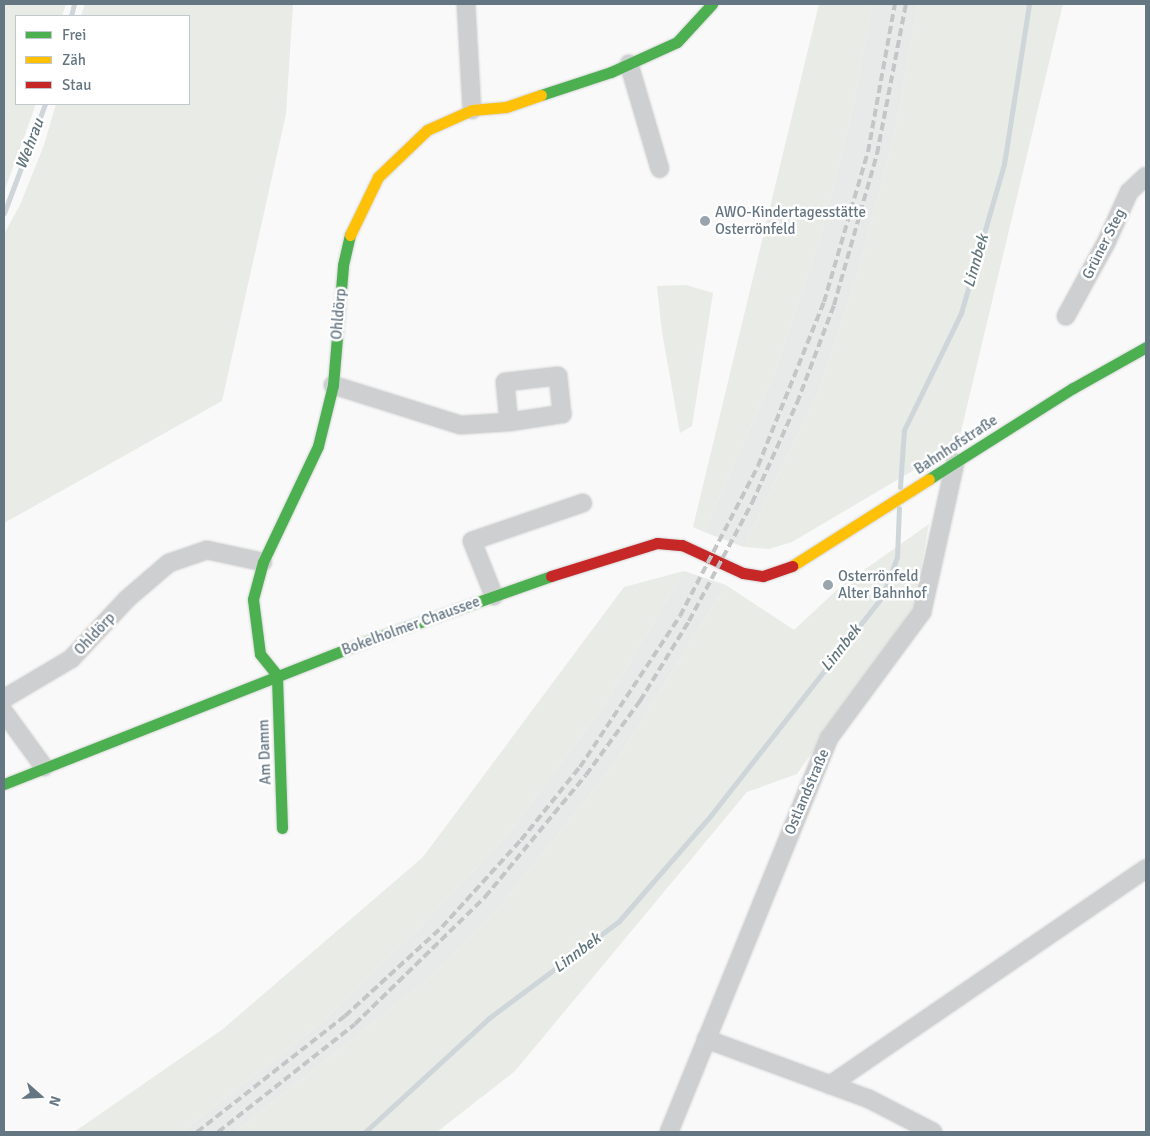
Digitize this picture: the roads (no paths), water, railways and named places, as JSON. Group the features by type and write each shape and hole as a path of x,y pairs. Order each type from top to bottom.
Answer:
{"main road":[{"name":"Ohldörp","path":"277,675 260,654 253,599 264,562 318,446 332,385 343,265 351,232 378,177 427,130 472,110 506,107 629,64 677,42 712,4"},
{"name":"Bahnhofstraße","path":"784,571 1146,346"},
{"name":"Bokelholmer Chaussee","path":"4,784 277,675 494,596 657,543 682,545 742,573 763,576 784,571"},
{"name":"Am Damm","path":"277,675 282,828"}],"street":[{"path":"466,4 472,110"},
{"path":"629,64 660,169"},
{"name":"Grüner Steg","path":"1066,316 1106,243 1129,192 1146,176"},
{"path":"332,385 462,424 509,422"},
{"name":"Ostlandstraße","path":"669,1132 829,738 922,612 955,463"},
{"path":"494,596 472,541 583,503"},
{"name":"Ohldörp","path":"4,704 71,659 127,599 169,563 207,550 234,553 264,562"},
{"path":"4,704 44,767"},
{"path":"830,1085 1146,869"},
{"path":"706,1039 869,1099 933,1132"}],"waterway":[{"name":"Wehrau","path":"71,15 74,4"},
{"name":"Linnbek","path":"900,487 904,430 961,313 1004,164 1029,4"},
{"name":"Wehrau","path":"4,213 45,105"},
{"name":"Linnbek","path":"365,1132 489,1018 619,921 711,815 882,597 897,557 899,508"}],"railway":[{"path":"197,1132 345,1016 442,927 521,840 580,767 680,616 758,466 824,302 868,152 895,4"},
{"path":"218,1132 355,1024 485,897 586,775 640,701 689,621 752,503 797,403 834,305 877,154 906,4"}],"place":[{"name":"AWO-Kindertagesstätte Osterrönfeld","path":"705,221"},
{"name":"Osterrönfeld Alter Bahnhof","path":"828,585"}]}
